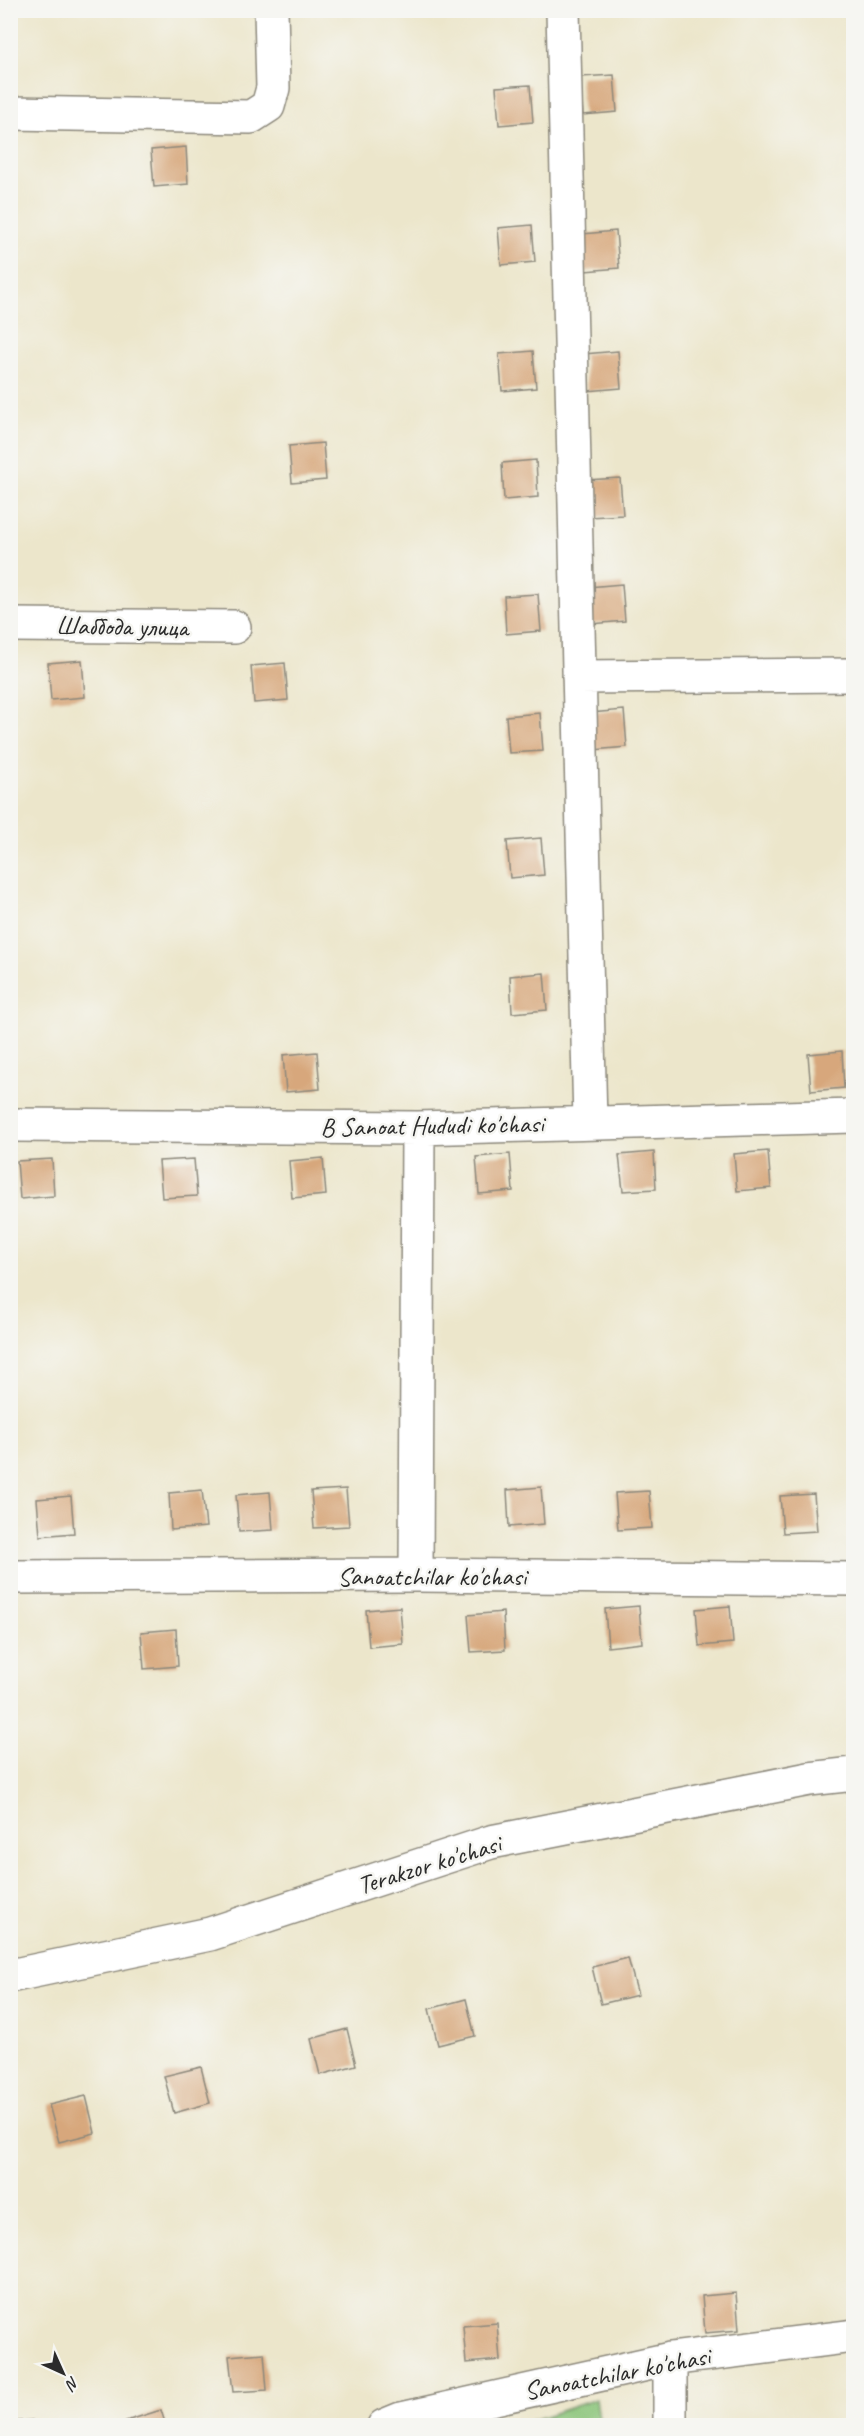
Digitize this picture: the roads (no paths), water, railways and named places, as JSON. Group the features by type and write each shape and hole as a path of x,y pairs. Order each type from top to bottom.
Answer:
{"street":[{"path":"10,113 251,117 268,106 273,88 271,10"},
{"path":"563,10 590,1122"},
{"name":"Шаббода улица","path":"10,625 234,627"},
{"path":"579,677 854,675"},
{"name":"B Sanoat Hududi ko'chasi","path":"10,1125 418,1128 854,1116"},
{"path":"416,1575 418,1128"},
{"name":"Sanoatchilar ko'chasi","path":"10,1577 416,1575 854,1579"},
{"name":"Terakzor ko'chasi","path":"10,1976 210,1934 491,1842 809,1779 854,1774"},
{"name":"Sanoatchilar ko'chasi","path":"384,2426 413,2417 670,2359 854,2336"},
{"path":"670,2359 670,2426"}]}
